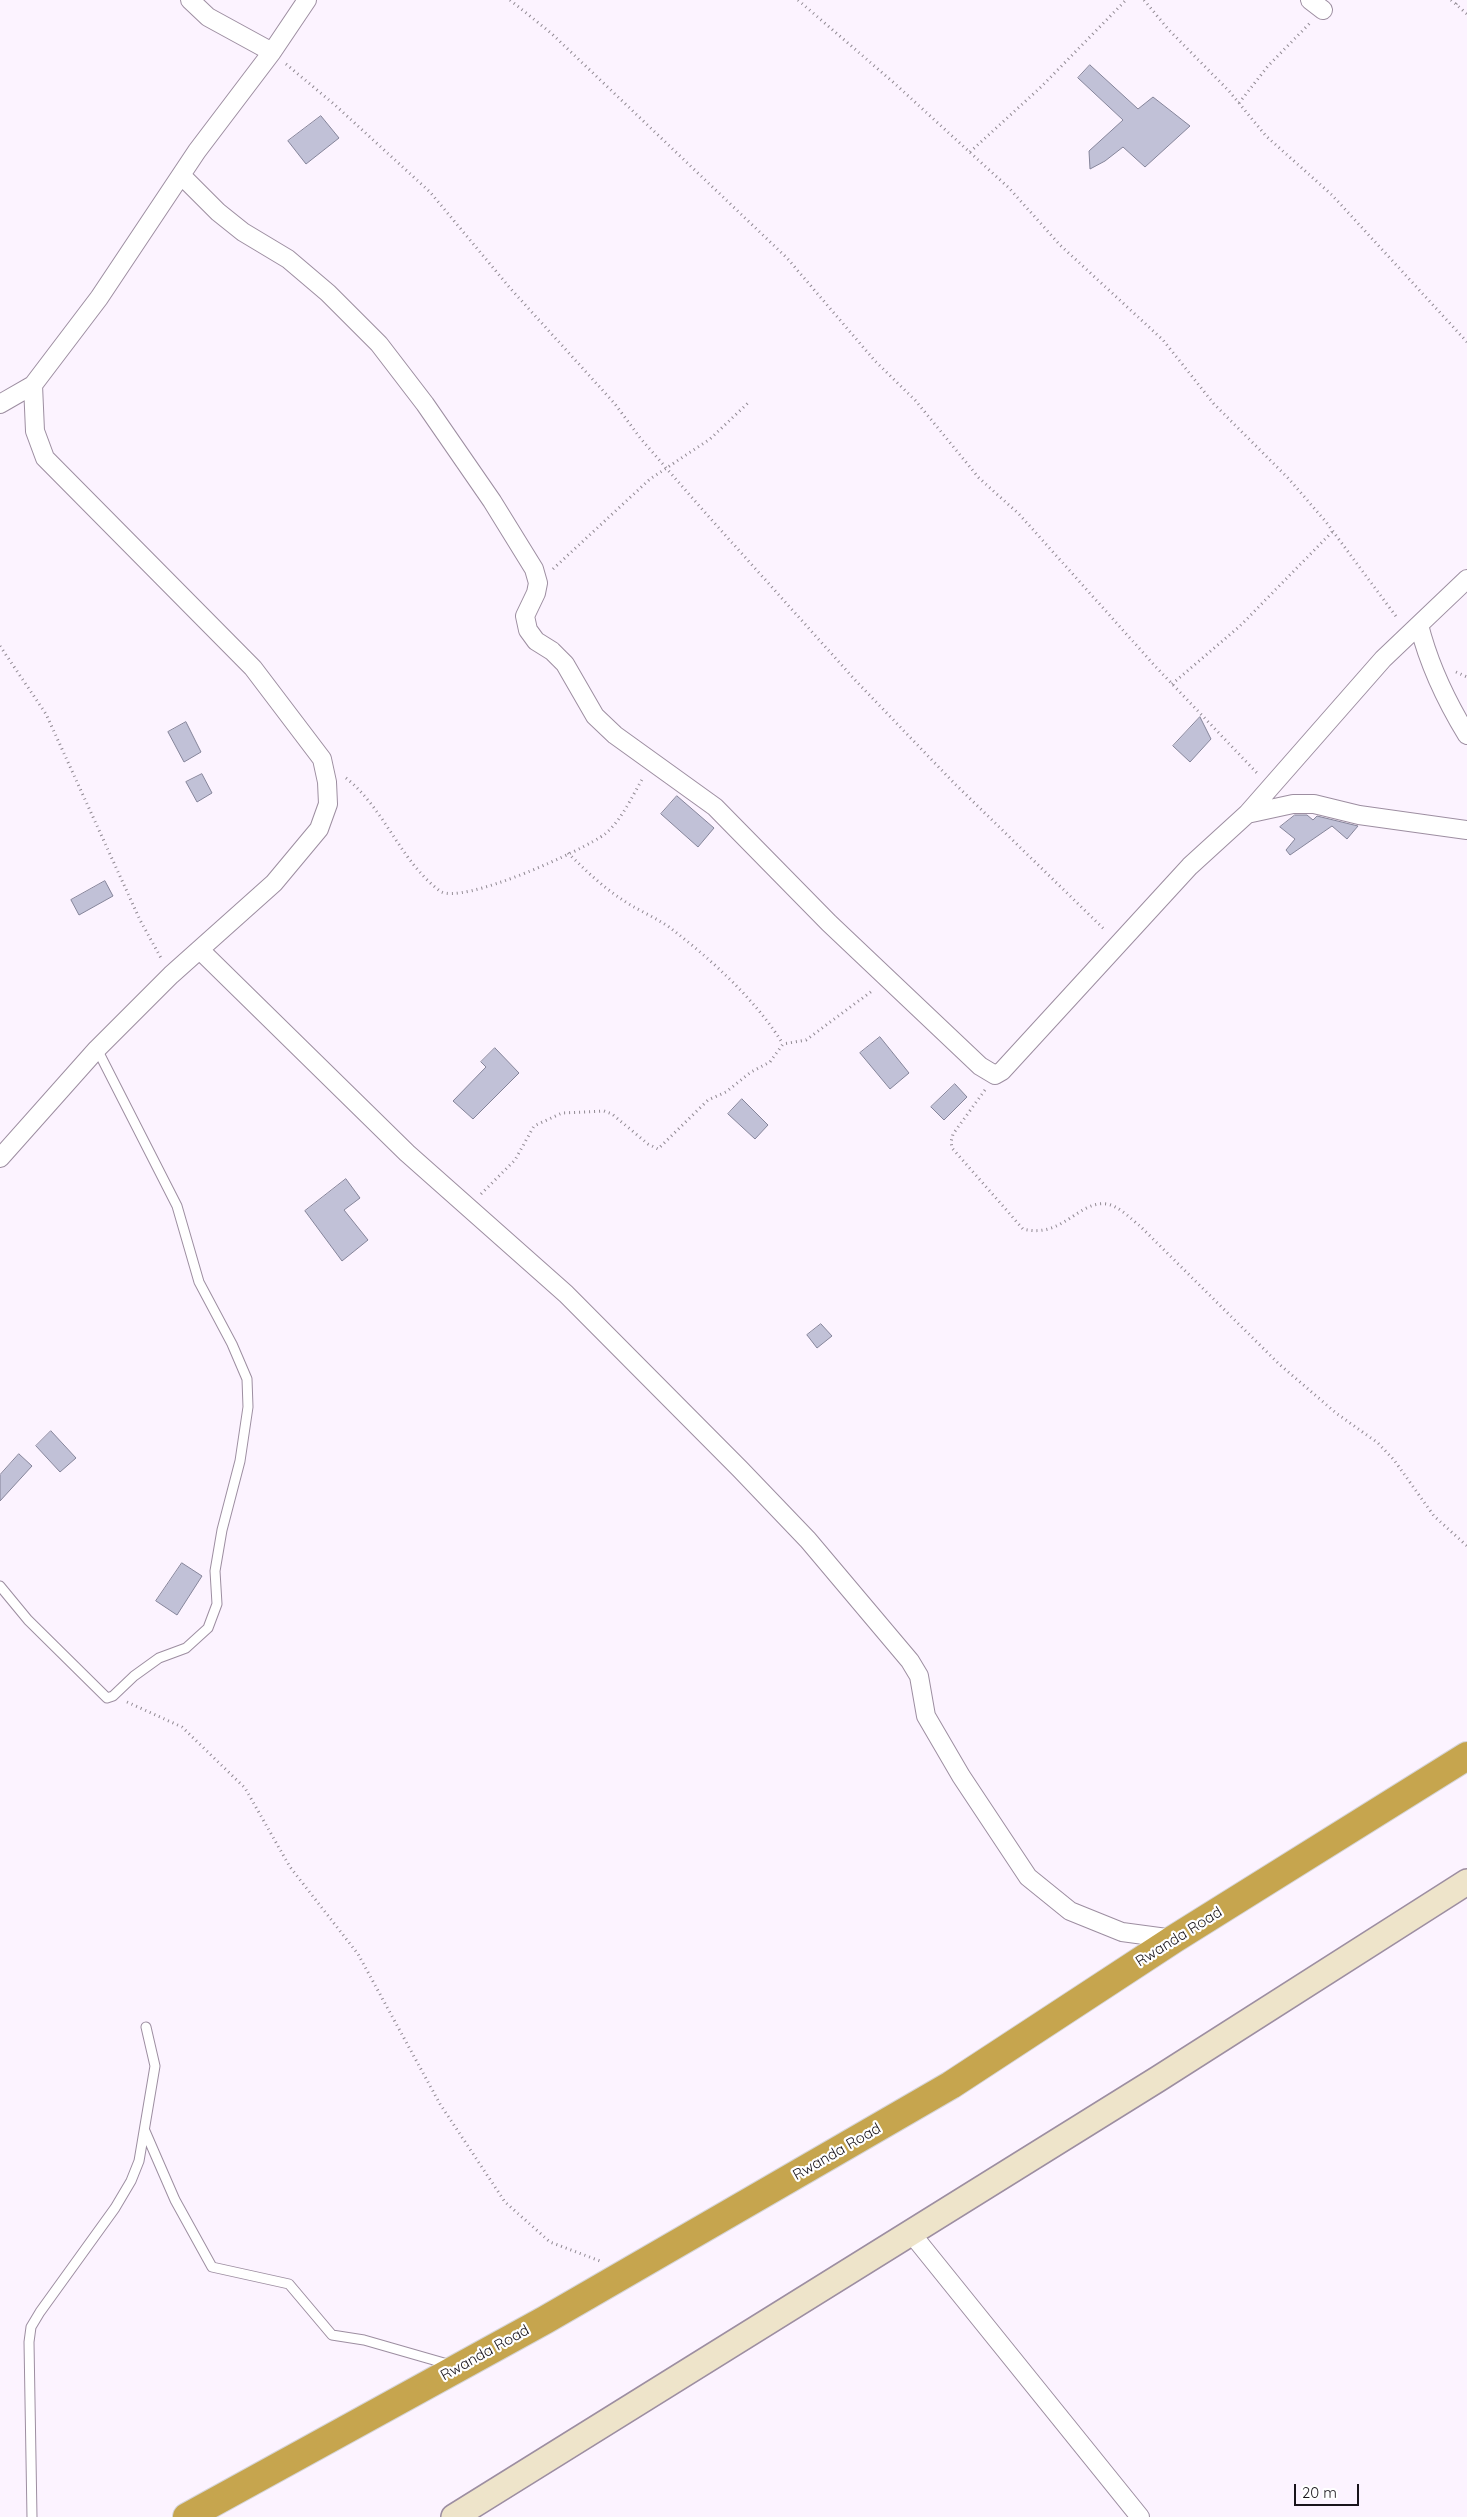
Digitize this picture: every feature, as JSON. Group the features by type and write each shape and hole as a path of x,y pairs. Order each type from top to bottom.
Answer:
{"highway":[{"name":"Rwanda Road","path":"187,2517 628,2272 951,2085 1174,1940 1467,1756"}],"street":[{"path":"190,0 208,17 272,52"},
{"path":"0,404 33,384 99,298 228,107 272,52 307,0"},
{"path":"181,175 218,212 243,232 288,259 315,281 379,344 425,404 523,549 538,583 536,593 525,616 528,630 536,641 552,651 565,664 595,716 615,735 715,807 829,923 980,1066 995,1075 1002,1071 1190,866 1248,814 1383,659 1467,579"},
{"path":"0,1158 97,1050 171,976 274,884 319,829 328,804 327,782 322,759 253,668 45,458 35,431 33,384"},
{"path":"1414,629 1447,703 1467,735"},
{"path":"1248,814 1293,804 1314,804 1359,815 1467,830"},
{"path":"200,950 393,1140 467,1208 566,1294 740,1469 861,1602 910,1661 919,1676 926,1716 960,1776 1028,1877 1070,1911 1122,1932 1174,1940"},
{"path":"454,2517 1158,2080 1467,1882"},
{"path":"911,2233 1140,2517"}],"lane":[{"path":"0,1586 28,1620 108,1698 113,1696 134,1676 159,1658 186,1648 208,1628 217,1604 215,1571 222,1530 240,1461 248,1408 247,1379 232,1344 199,1282 177,1206 97,1050"},
{"path":"32,2517 29,2342 31,2327 54,2290 102,2229 131,2182 139,2160 155,2066 146,2027"},
{"path":"145,2130 175,2200 212,2267 289,2284 332,2335 364,2340 458,2367"}],"path":[{"path":"510,0 551,33 787,258 875,361 915,400 979,478 1019,514 1172,684 1271,788"},
{"path":"798,0 1009,188 1060,245 1163,340 1214,404 1289,479 1333,531 1381,598 1414,629"},
{"path":"970,152 1041,87 1126,0"},
{"path":"1144,0 1168,29 1239,103 1266,136 1332,195 1467,342"},
{"path":"1451,0 1467,14"},
{"path":"1456,4 1459,0"},
{"path":"1239,103 1316,5"},
{"path":"272,52 335,105 430,192 510,288 615,404 641,439 667,466 856,682 994,823 1120,944"},
{"path":"538,583 644,484 667,466 710,439 748,403"},
{"path":"1172,684 1240,626 1333,531"},
{"path":"0,646 46,714 140,920 171,976"},
{"path":"322,759 350,781 382,816 409,859 426,878 442,892 459,894 505,882 605,834 620,818 653,761"},
{"path":"568,853 593,879 629,904 668,927 710,962 770,1024 783,1044"},
{"path":"467,1208 515,1160 534,1126 562,1113 604,1111 612,1114 648,1144 658,1149 708,1100 726,1092 752,1072 770,1062 783,1044 806,1040 866,996 887,976"},
{"path":"995,1075 954,1134 951,1142 961,1159 1023,1229 1034,1232 1050,1231 1091,1207 1107,1204 1120,1210 1140,1226 1279,1364 1336,1413 1378,1443 1394,1460 1434,1516 1467,1546"},
{"path":"113,1696 182,1727 245,1788 290,1867 358,1954 440,2104 505,2202 550,2242 628,2272"}],"building":[{"path":"1090,65 1138,109 1153,97 1190,126 1145,167 1123,147 1105,161 1090,169 1089,151 1123,120 1078,78"},
{"path":"321,116 339,138 306,164 288,141"},
{"path":"1200,717 1211,739 1190,762 1173,746"},
{"path":"186,722 201,752 184,762 168,732"},
{"path":"202,774 212,793 197,802 186,782"},
{"path":"677,796 714,828 698,847 661,814"},
{"path":"1295,815 1307,815 1313,820 1317,816 1358,826 1347,839 1332,826 1290,855 1286,850 1295,839 1280,827"},
{"path":"105,881 113,896 79,915 71,900"},
{"path":"880,1037 909,1073 890,1089 860,1053"},
{"path":"495,1048 519,1073 473,1119 453,1101 486,1067 481,1062"},
{"path":"955,1084 967,1097 944,1120 931,1107"},
{"path":"742,1099 768,1125 755,1139 728,1114"},
{"path":"346,1179 360,1198 344,1210 368,1240 342,1261 305,1211"},
{"path":"821,1324 832,1336 817,1348 807,1335"},
{"path":"51,1431 76,1458 60,1472 36,1446"},
{"path":"19,1454 32,1466 0,1501 0,1475"},
{"path":"182,1563 202,1576 177,1615 156,1601"}]}
